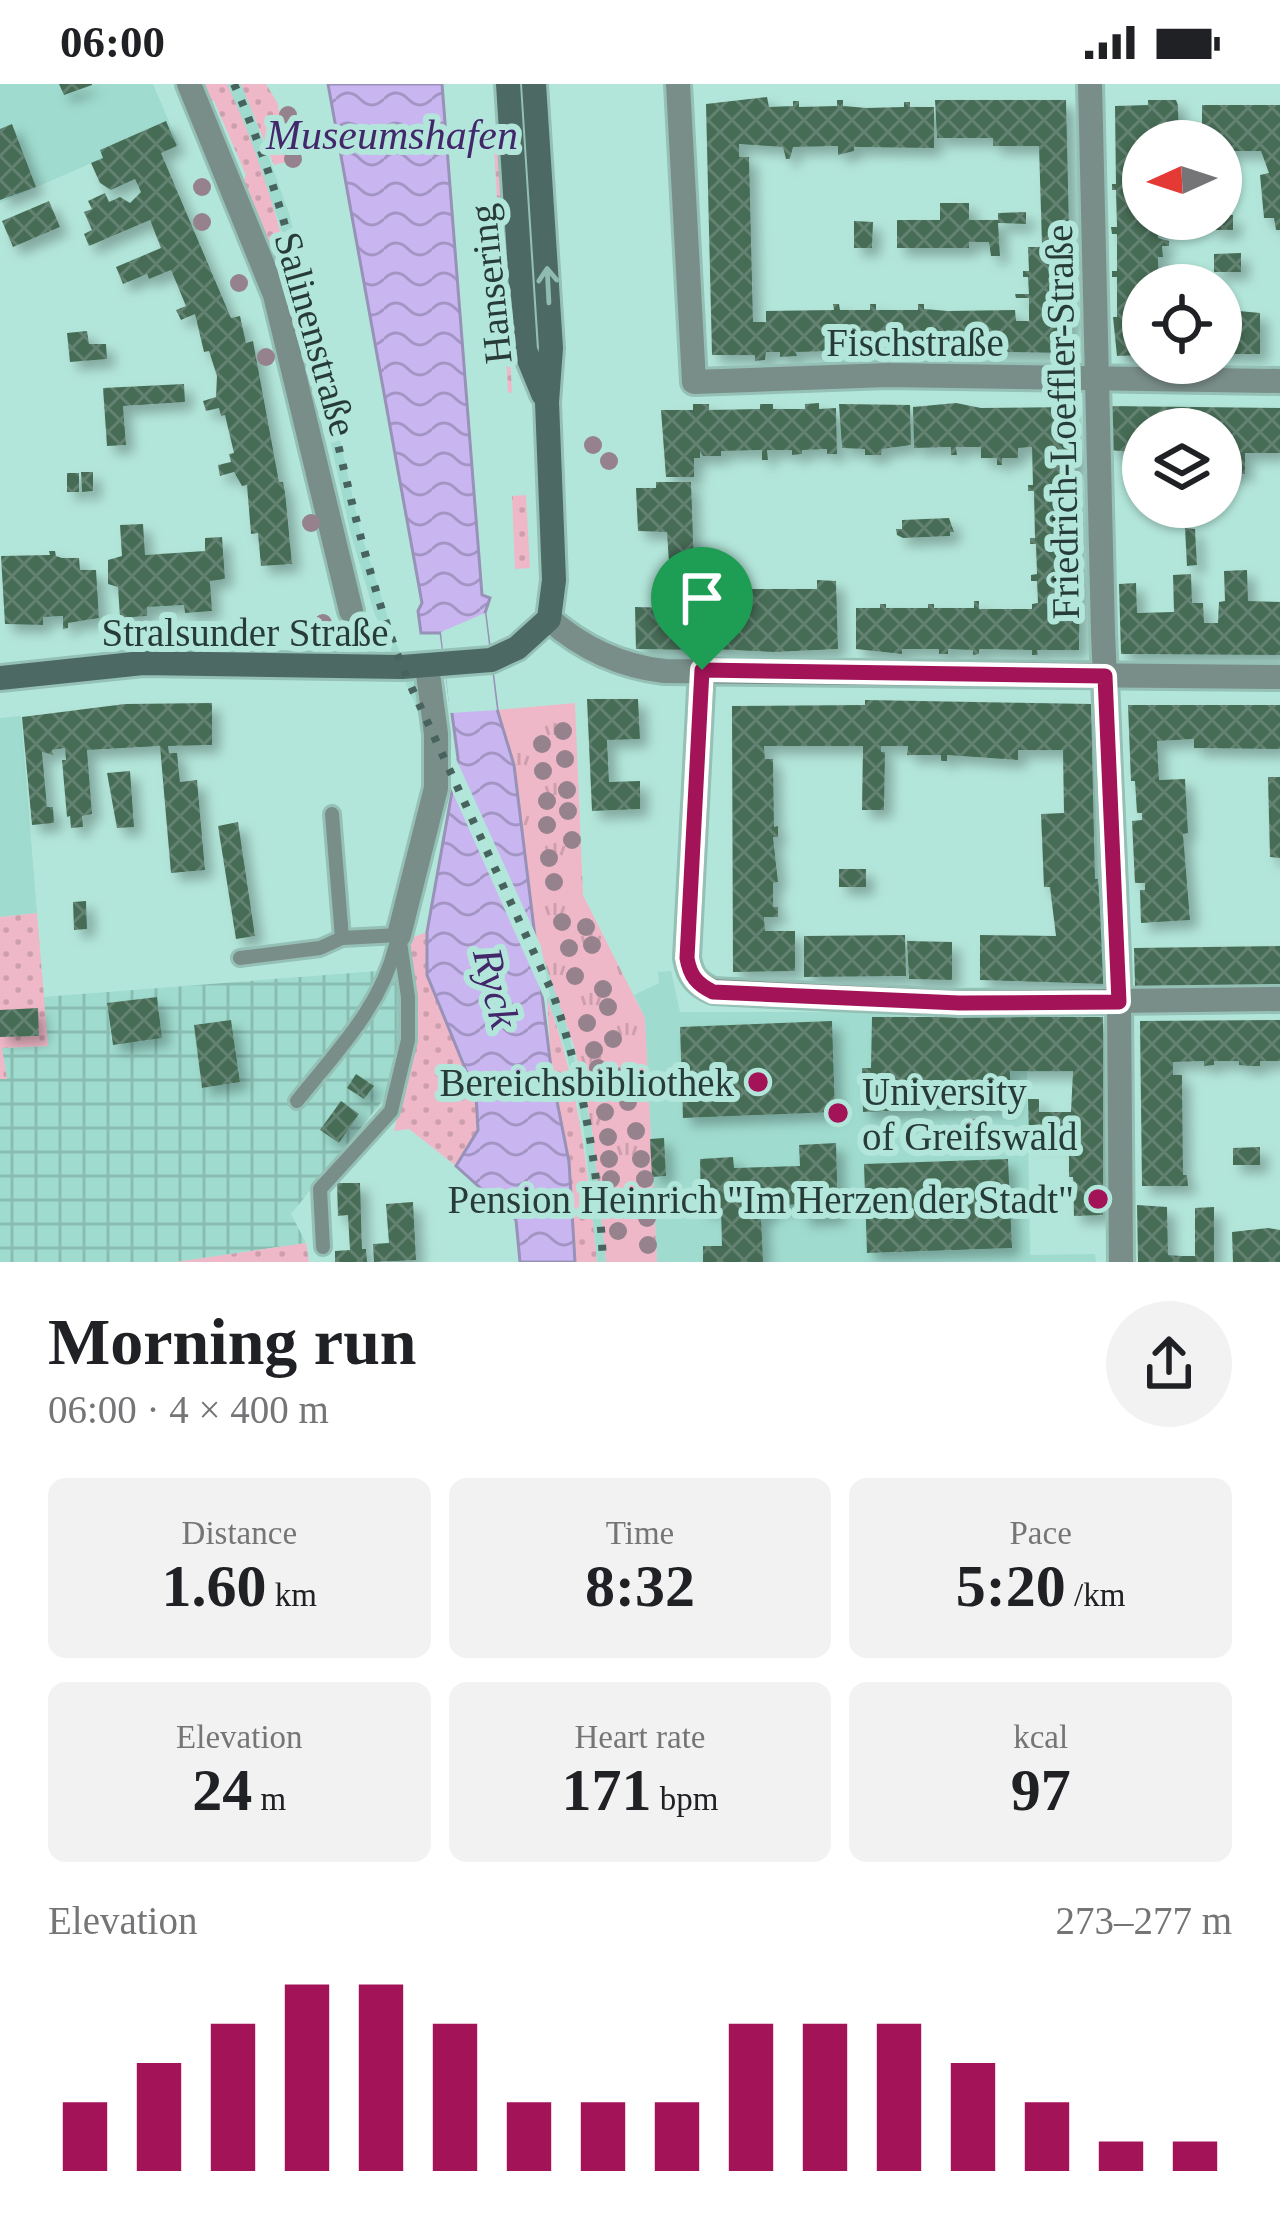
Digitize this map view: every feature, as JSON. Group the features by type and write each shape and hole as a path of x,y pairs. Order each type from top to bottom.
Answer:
{"main road":[{"name":"Hansering","path":"508,84 525,350 547,401"},
{"name":"Hansering","path":"534,84 551,348 547,401 554,550 549,619"},
{"name":"Stralsunder Straße","path":"0,678 142,663 436,665 491,659 517,648 549,619"}],"street":[{"name":"Salinenstraße","path":"189,84 275,295 351,611"},
{"name":"Fischstraße","path":"678,84 694,382 888,375 1280,381"},
{"name":"Friedrich-Loeffler-Straße","path":"1090,84 1105,676 1119,1002 1120,1262"},
{"path":"549,619 572,639 623,663 664,671 1280,677"},
{"path":"399,935 436,788 436,665"},
{"path":"702,670 684,931 694,980 713,992 959,1003 1280,999"}],"lane":[{"path":"332,814 342,938"},
{"path":"240,958 320,948 342,938 399,935"},
{"path":"297,1101 370,1008 388,978 399,935"},
{"path":"323,1247 320,1189 391,1111 404,1064 408,997 399,935"}],"shaded area":[{"path":"0,84 153,84 179,145 111,175 103,158 0,203"},
{"path":"227,84 241,84 290,216 360,530 396,643 558,991 592,1130 606,1262 597,1262 584,1131 566,1051 547,998 374,612 350,531 278,219"},
{"path":"21,716 37,913 0,917 0,718"},
{"path":"378,971 400,982 403,1010 393,1088 291,1214 306,1243 176,1262 0,1262 0,1079 7,1078 1,1048 48,1046 43,997","holes":["157,997 162,1038 112,1044 107,1003","231,1020 240,1081 202,1088 194,1025"]},
{"name":"University of Greifswald","path":"671,971 680,1012 843,1012 959,1020 1103,1017 1103,1071 1027,1072 1030,1255 1095,1254 1096,1262 657,1262 645,1018 634,995 659,983 658,972"}],"green space":[{"path":"206,84 227,84 239,111 269,194 301,308 291,310 241,185 246,175 214,101 205,99"},
{"path":"241,84 266,84 278,104 286,162 274,165"},
{"path":"494,148 500,148 512,393 508,392"},
{"path":"526,495 530,568 515,569 512,496"},
{"path":"575,703 583,895 645,1018 657,1262 606,1262 592,1130 575,1049 532,926 514,765 497,710"},
{"path":"37,913 48,1046 2,1048 7,1079 0,1079 0,917"},
{"path":"427,932 427,975 476,1095 478,1130 456,1166 409,1129 394,1131 413,1045 406,940"},
{"path":"547,998 575,1096 597,1262 575,1262 569,1162 552,1076"},
{"path":"306,1243 309,1262 176,1262"}],"water":[{"path":"328,84 442,84 482,595 490,598 485,613 497,709 514,765 552,1076 569,1162 575,1262 520,1262 516,1220 456,1166 478,1130 476,1095 427,975 427,932 458,758 441,633 421,633 418,611 422,603"}],"pier":[{"path":"485,613 497,710 450,713 441,632"},
{"path":"452,750 541,946 550,996 545,1000 449,784"}],"building":[{"path":"59,84 92,84 92,85 64,95"},
{"path":"767,97 769,107 793,106 793,101 799,101 799,107 837,106 837,100 843,100 843,106 867,108 904,107 904,102 910,102 910,107 934,107 934,148 854,147 838,155 838,146 793,147 786,159 783,147 739,144 739,157 749,157 753,322 766,322 766,311 834,310 833,304 839,304 840,310 870,310 870,304 876,304 876,310 918,310 918,304 924,304 924,309 948,311 1015,310 1016,321 1029,321 1029,298 1015,294 1029,294 1028,277 1023,277 1023,271 1029,271 1028,247 1056,247 1042,245 1039,146 993,146 993,138 937,138 935,100 1066,100 1070,271 1075,271 1075,277 1069,277 1070,314 1075,314 1075,320 1070,320 1070,353 888,350 840,355 796,352 797,356 780,357 780,352 766,352 765,360 755,361 755,355 712,355 706,104"},
{"path":"1148,100 1176,100 1178,120 1122,120 1122,240 1165,240 1169,246 1162,246 1158,264 1122,264 1122,356 1117,356 1113,317 1117,317 1117,277 1112,277 1112,271 1117,271 1117,234 1112,234 1111,227 1117,227 1116,190 1112,190 1116,184 1115,106 1148,105"},
{"path":"1202,105 1280,105 1280,230 1274,218 1264,218 1260,175 1269,173 1261,151 1242,151 1242,120 1202,120"},
{"path":"166,121 177,146 161,153 231,318 240,316 246,343 253,341 279,482 285,492 292,564 261,566 258,533 251,534 247,485 242,486 234,472 220,476 218,465 231,462 229,454 234,453 225,415 221,416 219,408 206,411 203,401 216,397 217,376 209,351 204,352 195,314 181,320 176,310 186,306 171,270 123,284 116,267 161,248 150,220 89,246 84,234 92,230 84,212 92,209 88,201 105,193 109,202 120,197 130,203 141,192 135,179 111,190 100,183 91,163 103,158 100,150"},
{"path":"12,124 36,187 0,200 0,129"},
{"path":"49,201 60,227 13,247 2,221"},
{"path":"940,203 969,203 969,220 998,220 998,213 1026,212 1026,224 998,223 1000,256 991,256 989,242 969,242 969,248 897,248 897,220 940,220"},
{"path":"854,221 873,222 872,248 854,248"},
{"path":"1241,253 1241,264 1214,264 1214,254"},
{"path":"1242,311 1260,313 1260,354 1242,354"},
{"path":"87,331 89,344 106,344 107,359 70,362 67,333"},
{"path":"184,384 185,402 123,406 126,445 107,446 103,388"},
{"path":"819,403 819,409 836,408 837,454 827,454 827,449 792,455 792,450 767,450 768,460 762,460 762,450 721,451 721,456 703,456 700,451 700,458 694,458 694,477 666,477 661,410 693,410 693,404 709,404 709,410 760,409 760,404 805,409 805,404"},
{"path":"956,403 981,408 1071,407 1079,468 1073,468 1079,650 1037,650 1038,655 1032,655 1032,650 979,649 973,655 973,650 948,649 948,654 939,654 939,649 902,649 902,654 856,649 856,608 886,604 886,608 928,608 934,604 934,608 974,608 974,601 979,601 979,609 1032,609 1038,603 1037,581 1031,581 1031,575 1037,574 1036,544 1030,544 1030,538 1035,538 1034,491 1028,491 1028,485 1033,485 1032,447 1018,448 1018,458 1002,458 1002,465 997,465 997,458 981,458 981,447 956,447 957,455 951,455 951,447 914,448 913,407"},
{"path":"839,404 910,405 911,445 882,449 881,455 842,448"},
{"path":"1108,406 1280,408 1280,453 1245,453 1245,474 1242,408 1122,408 1122,451 1109,450"},
{"path":"81,472 93,472 93,491 82,492"},
{"path":"67,473 79,473 79,492 67,492"},
{"path":"656,482 691,482 697,650 636,649 635,607 672,608 667,532 638,531 636,488 656,488"},
{"path":"949,518 954,532 950,536 897,535 902,520"},
{"path":"143,524 145,555 205,551 205,538 222,537 225,579 210,581 212,611 185,613 184,605 147,607 147,616 120,618 118,587 108,584 108,560 122,556 120,525"},
{"path":"1185,528 1195,529 1197,565 1187,566"},
{"path":"49,551 62,558 79,558 80,570 96,570 99,618 68,623 63,629 63,616 43,617 43,625 5,624 1,556 50,555"},
{"path":"1247,570 1248,601 1280,602 1280,655 1121,654 1119,584 1136,583 1137,613 1174,612 1173,575 1191,574 1192,603 1203,603 1204,623 1218,623 1219,602 1225,601 1224,571"},
{"path":"740,578 742,589 817,589 817,580 836,581 838,649 713,649 711,615 732,615 732,598 710,598 709,579"},
{"path":"587,699 638,699 640,739 607,740 609,782 640,781 640,809 592,811"},
{"path":"865,700 1091,704 1095,879 1106,984 980,980 980,935 1056,936 1050,887 1044,887 1041,814 1064,813 1063,750 1018,750 1018,760 947,755 947,761 941,761 941,755 907,755 908,746 881,746 885,752 884,810 862,810 863,746 764,746 765,759 773,759 774,827 778,826 778,837 773,837 778,882 773,883 773,907 778,907 778,917 764,917 765,931 795,931 795,971 733,972 732,706 865,705"},
{"path":"212,703 212,745 168,746 169,753 177,753 180,782 197,780 205,870 171,873 160,746 87,750 92,814 82,816 83,827 71,828 62,760 66,760 65,748 52,750 53,755 42,752 47,807 53,807 54,823 32,825 22,717 125,704"},
{"path":"1128,705 1280,705 1280,749 1194,748 1194,739 1157,741 1159,780 1185,779 1188,833 1183,834 1190,920 1141,923 1140,890 1145,890 1145,883 1135,883 1132,821 1142,820 1142,813 1137,813 1135,781 1131,781"},
{"path":"130,771 134,827 117,828 107,773"},
{"path":"1268,777 1280,777 1280,858 1270,857"},
{"path":"238,822 255,936 236,939 218,826"},
{"path":"839,869 866,869 866,887 839,887"},
{"path":"86,901 87,929 74,930 73,902"},
{"path":"905,935 906,976 804,977 804,936"},
{"path":"907,941 952,942 952,980 909,979"},
{"path":"1280,946 1280,985 1135,986 1134,948"},
{"path":"157,997 162,1038 113,1045 107,1003"},
{"path":"38,1008 39,1036 0,1037 0,1010"},
{"path":"872,1017 1103,1017 1103,1215 1074,1216 1069,1146 1064,1146 1064,1140 1029,1141 1028,1099 1039,1099 1039,1112 1071,1112 1073,1071 1010,1071 1011,1106 863,1112 862,1068 871,1068"},
{"path":"231,1020 240,1082 202,1088 194,1025"},
{"path":"1280,1020 1280,1061 1260,1061 1260,1066 1239,1065 1239,1061 1204,1066 1204,1061 1173,1062 1173,1075 1182,1075 1183,1175 1187,1175 1188,1186 1142,1186 1140,1021"},
{"name":"Bereichsbibliothek","path":"832,1021 835,1112 683,1118 680,1027"},
{"path":"356,1074 374,1086 364,1099 347,1088"},
{"path":"341,1101 359,1114 339,1143 320,1130"},
{"path":"664,1138 666,1176 652,1177 650,1139"},
{"path":"836,1143 838,1216 802,1218 801,1204 772,1206 761,1217 763,1262 703,1262 703,1246 722,1246 721,1208 701,1209 700,1159 733,1157 734,1168 800,1166 799,1145"},
{"path":"1260,1147 1260,1165 1233,1165 1233,1148"},
{"path":"1008,1159 1012,1248 867,1253 864,1164"},
{"path":"337,1183 360,1183 362,1249 366,1249 367,1262 335,1262 335,1251 350,1250 348,1215 338,1216"},
{"path":"413,1202 416,1260 374,1262 373,1244 389,1243 386,1204"},
{"path":"1137,1205 1167,1207 1168,1255 1182,1256 1195,1256 1195,1208 1214,1207 1214,1262 1138,1262"},
{"path":"1280,1230 1280,1262 1233,1262 1232,1232"}],"railway":[{"path":"234,84 285,227 357,522 402,667 564,1026 588,1126 603,1262"}],"place":[{"name":"Bereichsbibliothek","path":"758,1082"},
{"name":"University of Greifswald","path":"838,1113"},
{"name":"Pension Heinrich \"Im Herzen der Stadt\"","path":"1098,1199"}],"route":[{"path":"702,670 1105,676 1119,1002 959,1003 713,992 701,986 687,958 702,670"}],"water label":[{"name":"Museumshafen","path":"392,135"},
{"name":"Ryck","path":"496,988"}]}
